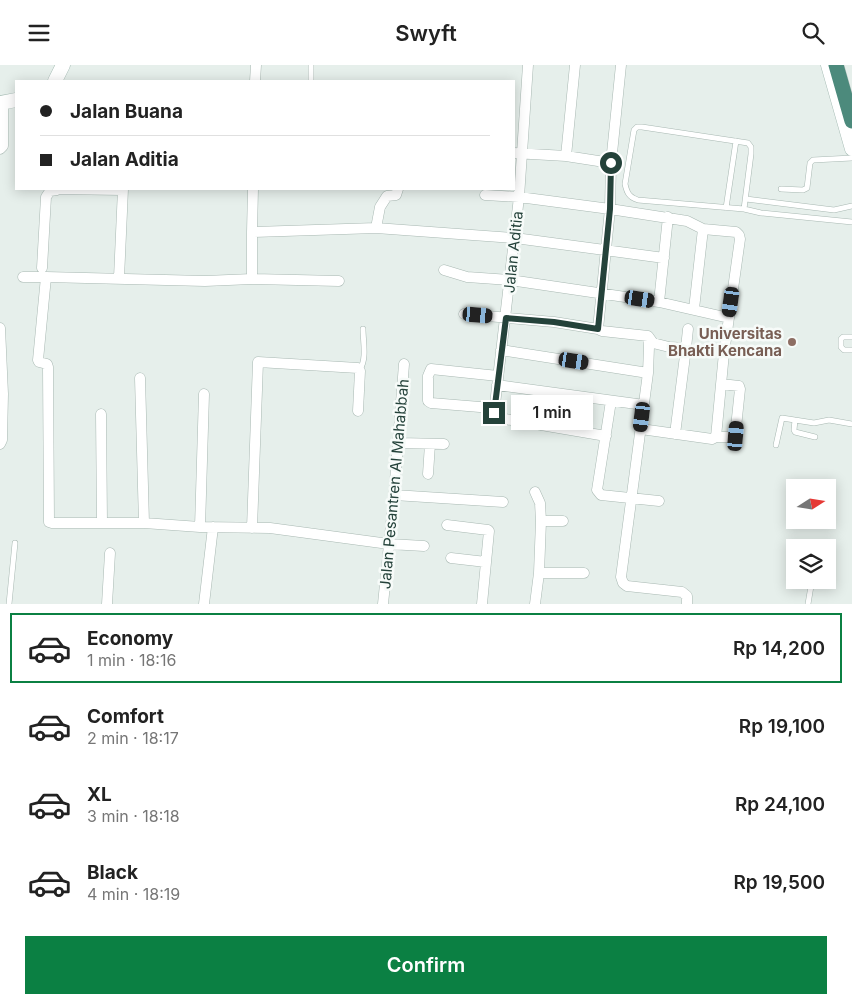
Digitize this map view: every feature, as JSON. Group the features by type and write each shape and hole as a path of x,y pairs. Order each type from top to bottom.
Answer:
{"highway":[{"path":"836,65 852,121"}],"main road":[{"path":"55,80 63,65"},
{"path":"828,65 852,149"}],"street":[{"path":"255,80 256,65"},
{"name":"Jalan Aditia","path":"494,406 519,197 518,153 528,65"},
{"path":"566,156 575,65"},
{"path":"598,329 610,209 611,163 621,65"},
{"path":"1,147 6,102"},
{"path":"518,153 566,156 611,163"},
{"path":"54,190 50,191 46,197 44,273 38,360 47,364 48,367 49,521 52,523 144,523 200,527 286,529 389,544 424,546"},
{"path":"119,279 123,190"},
{"path":"252,279 253,190"},
{"path":"376,228 382,202 387,196 396,195 398,190"},
{"path":"485,195 519,197 668,217 687,221 703,229 736,232 739,235 716,437"},
{"path":"659,302 668,217"},
{"path":"252,232 376,228 514,238 664,259"},
{"path":"694,309 703,229"},
{"path":"444,270 467,277 510,280 659,302 729,318"},
{"path":"24,277 44,273 119,279 339,281"},
{"path":"464,314 554,322 602,331 648,336 653,343 668,347 686,348"},
{"path":"0,328 2,440 0,444"},
{"path":"674,435 688,329"},
{"path":"648,336 648,373 621,577 623,583 627,586 682,592 687,596 687,604"},
{"path":"501,350 648,373"},
{"path":"252,528 258,362 360,369 358,411"},
{"name":"Jalan Pesantren Al Mahabbah","path":"383,604 404,363"},
{"path":"606,436 499,418 494,415 494,406 492,408 431,403 428,401 428,375 431,369 610,401 644,405"},
{"path":"140,378 144,523"},
{"path":"641,429 712,439 716,437 733,438 736,436 740,387 721,384"},
{"path":"200,527 204,394"},
{"path":"610,401 598,493 630,499 659,501"},
{"path":"100,414 102,523"},
{"path":"398,443 444,444"},
{"path":"428,475 430,444"},
{"path":"535,492 540,503 539,573 535,604"},
{"path":"394,495 503,502"},
{"path":"540,521 563,521"},
{"path":"447,525 488,529 490,533 482,604"},
{"path":"204,604 213,527"},
{"path":"107,604 110,553"},
{"path":"451,558 486,562"},
{"path":"539,573 584,573"}],"lane":[{"path":"311,65 311,80"},
{"path":"744,209 751,147 748,143 637,127 632,135 625,184 627,192 631,197 638,200 744,209 762,213 852,222"},
{"path":"726,208 736,141"},
{"path":"781,189 804,190 807,188 809,167 813,161 852,157"},
{"path":"746,199 834,210 852,206"},
{"path":"360,369 364,352 363,329"},
{"path":"852,337 841,339 841,347 844,350 852,351"},
{"path":"776,445 781,419 784,418 814,423 832,420 852,424"},
{"path":"795,420 795,433 815,437"},
{"path":"9,604 15,543"},
{"path":"808,604 810,589"}],"place":[{"name":"Universitas Bhakti Kencana","path":"792,342"}],"route":[{"path":"494,413 506,318 554,322 598,329 610,209 611,163"}]}
